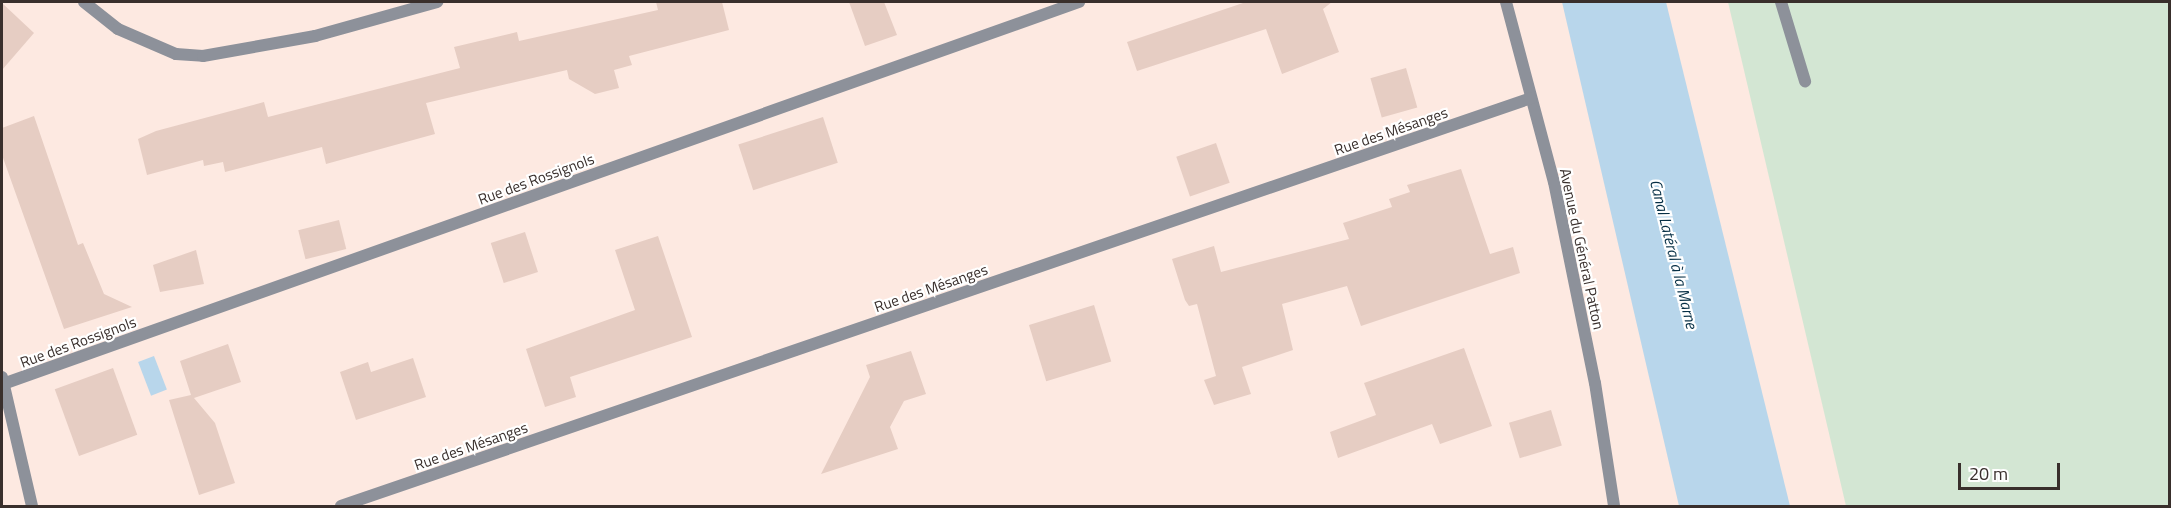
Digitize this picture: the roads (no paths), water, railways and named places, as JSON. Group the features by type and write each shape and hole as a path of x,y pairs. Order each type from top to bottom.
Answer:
{"street":[{"path":"84,2 118,29 176,54 202,56 315,36 437,2"},
{"name":"Rue des Rossignols","path":"2,381 1079,2"},
{"name":"Avenue du Général Patton","path":"1506,2 1531,98 1595,383 1614,507"},
{"path":"1781,2 1805,81"},
{"name":"Rue des Mésanges","path":"341,507 1531,98"},
{"path":"2,381 32,507"}],"water":[{"name":"Canal Latéral à la Marne","path":"1562,2 1666,2 1790,506 1679,506"},
{"path":"154,356 167,390 151,396 138,362"}]}
